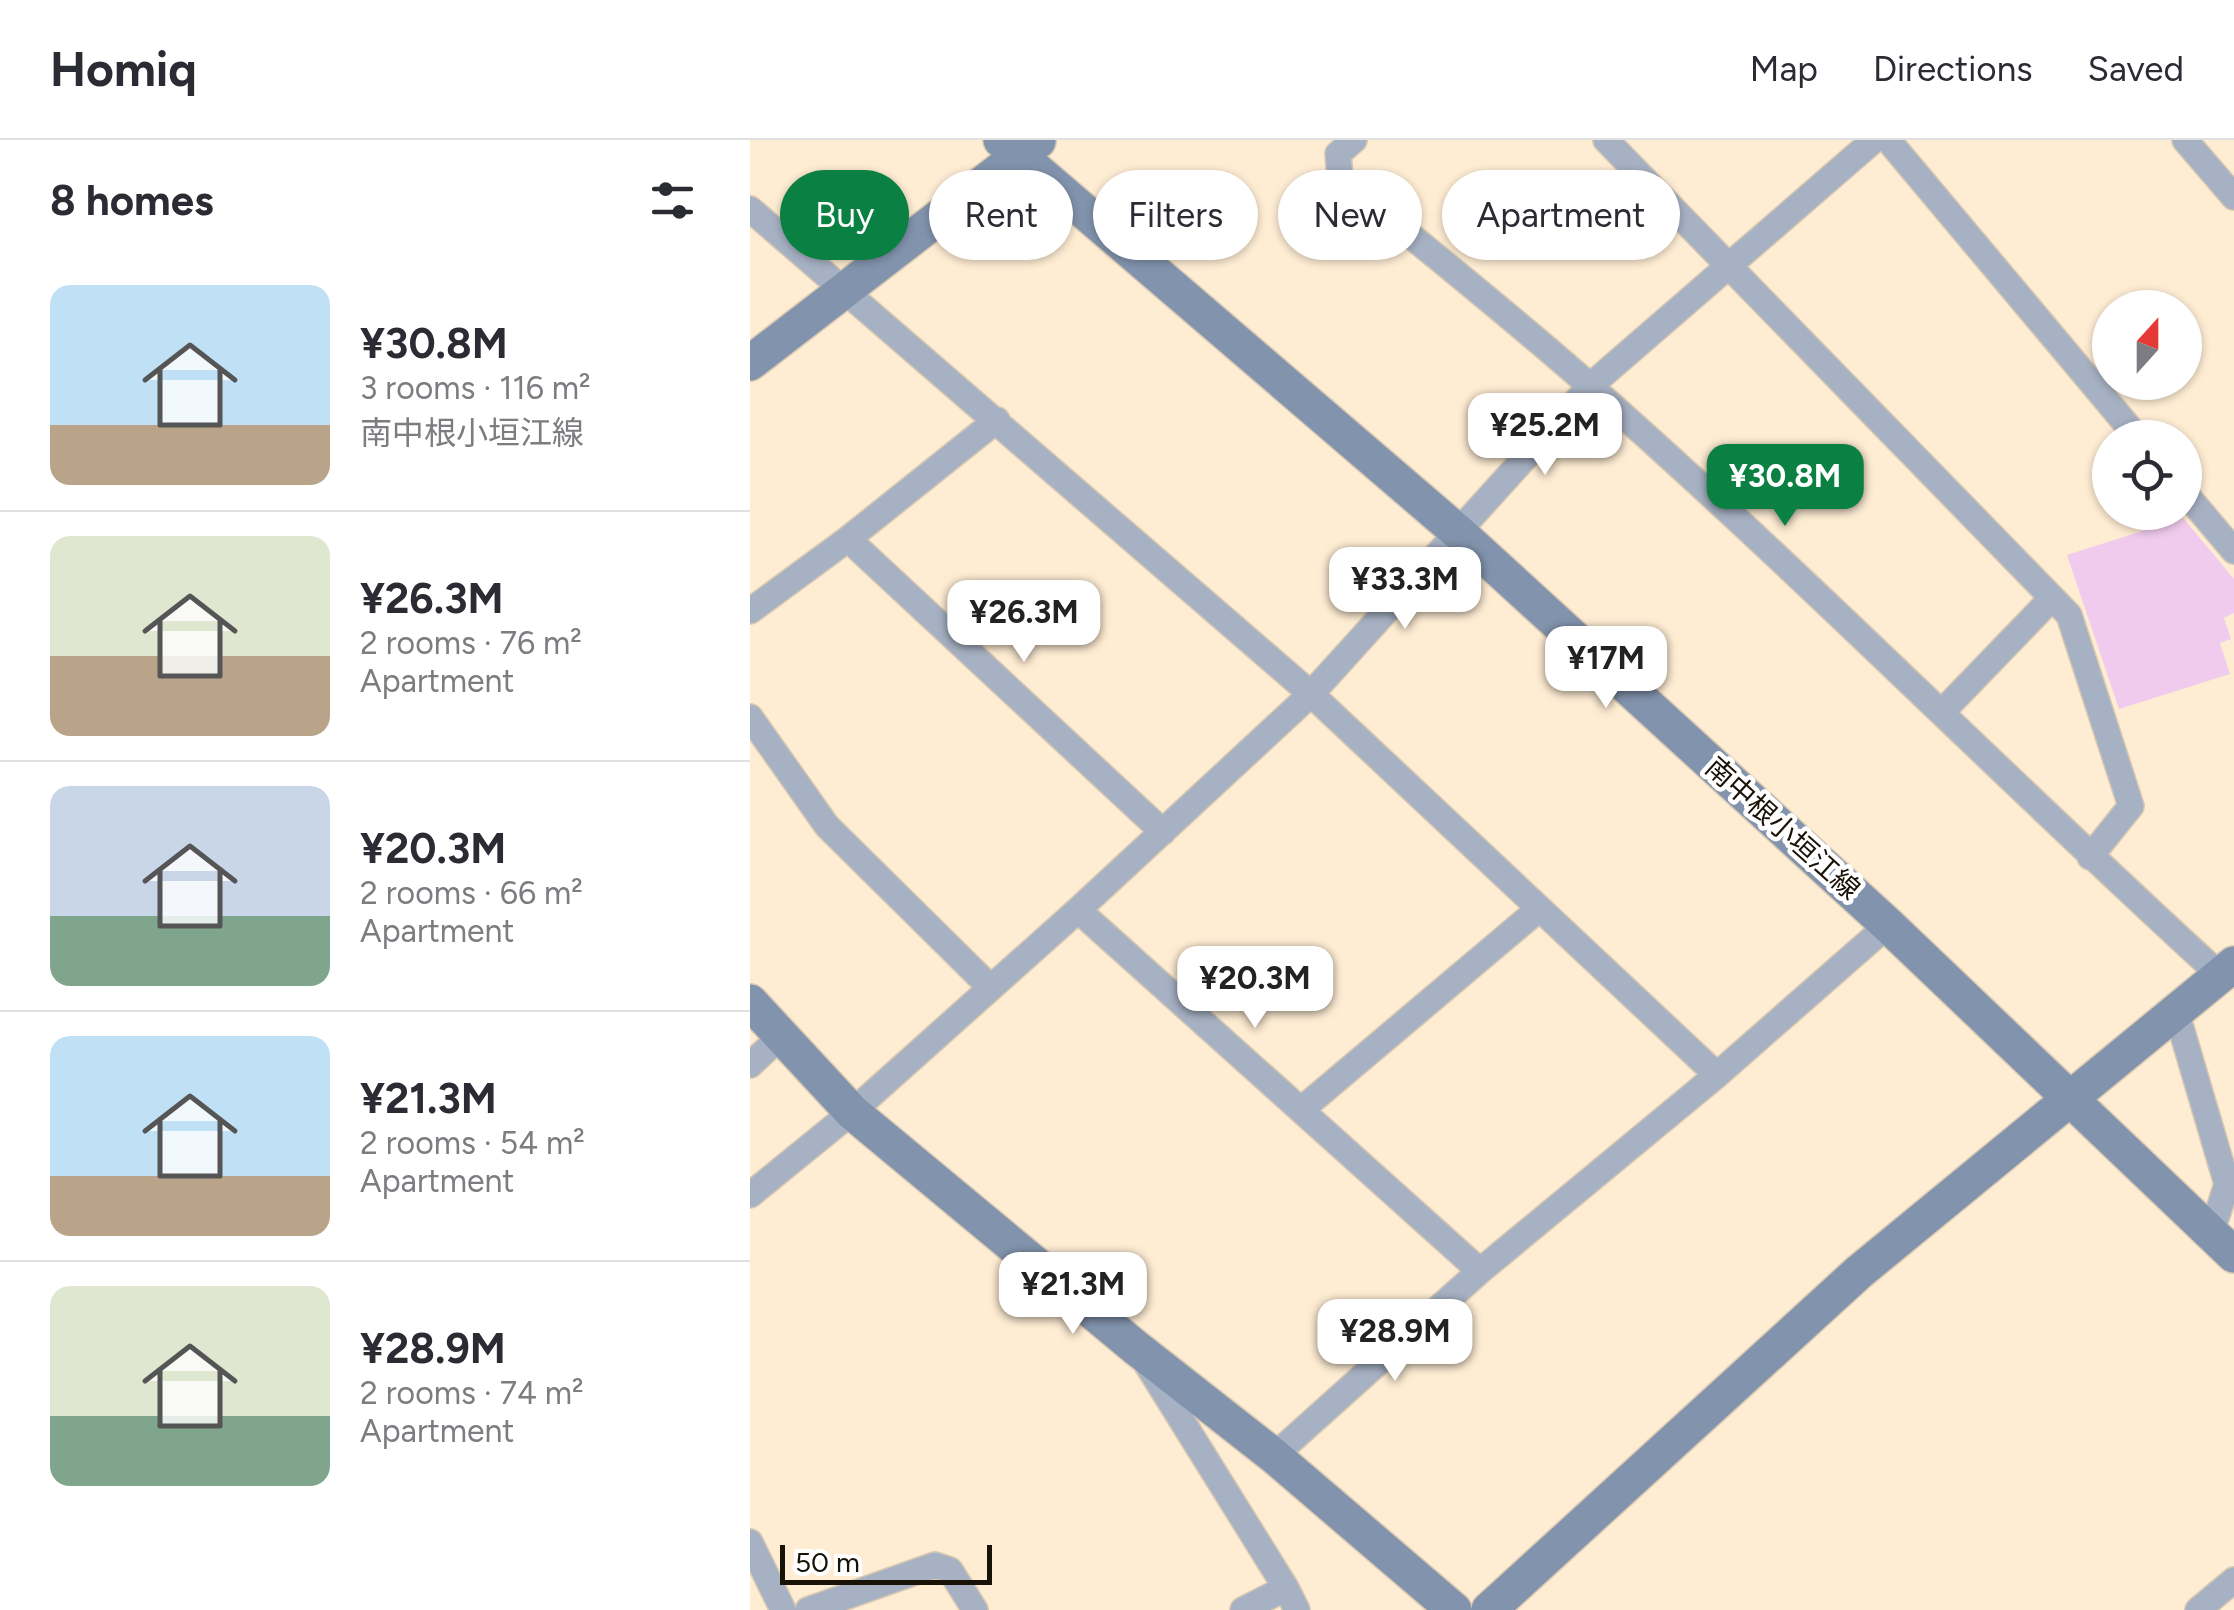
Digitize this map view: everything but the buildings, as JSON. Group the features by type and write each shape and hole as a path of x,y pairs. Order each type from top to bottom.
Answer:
{"street":[{"path":"1354,140 1338,154 1340,177 1590,386 1942,712 2090,858 2227,970 1858,1272 1488,1610"},
{"path":"1606,140 2069,615 2131,806 2090,858"},
{"path":"750,1195 852,1112 1311,694 1590,386 1874,140"},
{"path":"1888,140 2123,420"},
{"path":"2184,140 2234,197"},
{"path":"750,364 846,290 1020,145"},
{"name":"南中根小垣江線","path":"1020,145 1459,533 1888,925 2222,1244"},
{"path":"750,208 1311,694 1717,1075"},
{"path":"750,611 997,420"},
{"path":"2202,513 2234,551"},
{"path":"848,539 1163,832"},
{"path":"1942,712 2052,598"},
{"path":"750,717 827,826 990,987"},
{"path":"1302,1110 1539,909"},
{"path":"1078,910 1480,1271"},
{"path":"1274,1456 1480,1271 1717,1075 1888,925"},
{"path":"750,1002 852,1112 1274,1456 1454,1610"},
{"path":"2176,1012 2227,1184 2222,1244"},
{"path":"750,1065 781,1036"},
{"path":"1136,1346 1292,1599 1243,1610"},
{"path":"750,1542 784,1610"},
{"path":"808,1610 935,1565 950,1570 975,1610"},
{"path":"2198,1610 2234,1580"}]}
